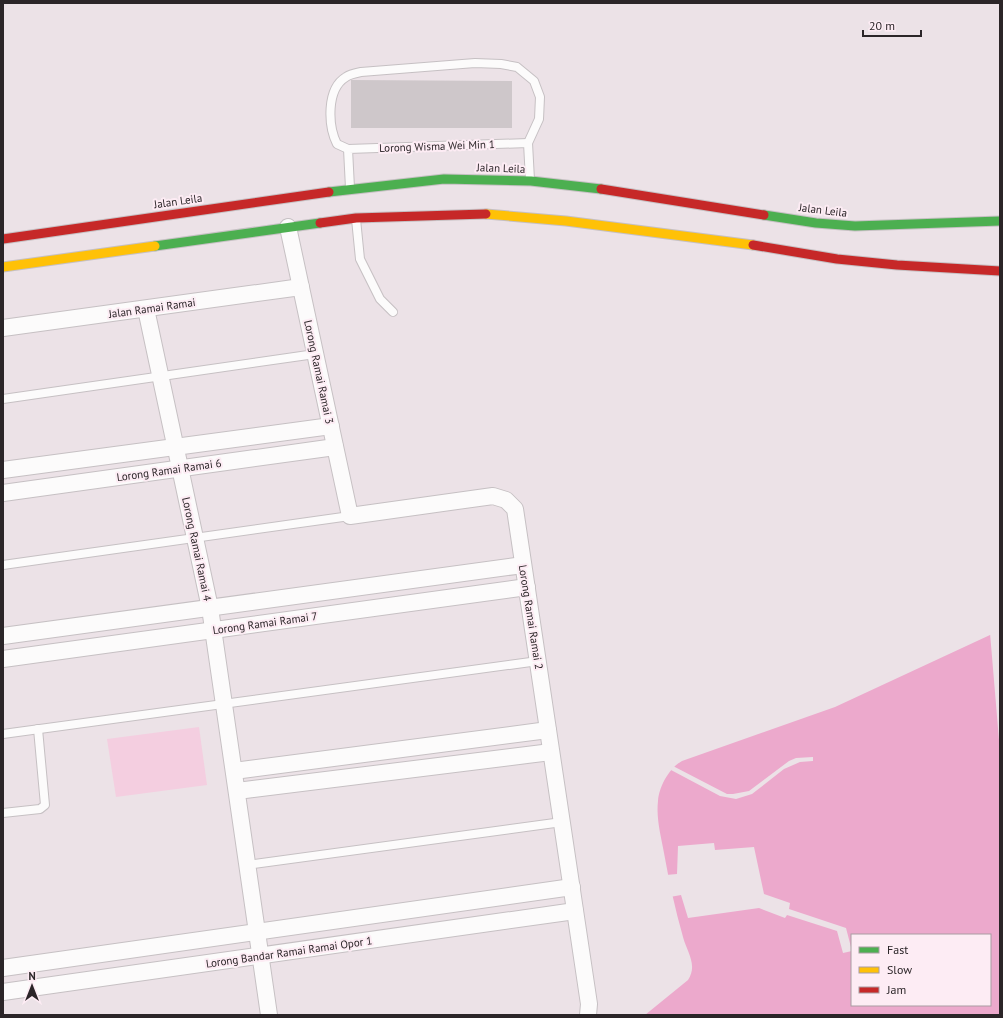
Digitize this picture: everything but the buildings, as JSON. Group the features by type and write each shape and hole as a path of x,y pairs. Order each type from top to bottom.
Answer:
{"main road":[{"name":"Jalan Leila","path":"3,239 350,189 444,179 531,181 640,194 816,223 856,226 1000,221"},
{"path":"3,267 356,218 481,214 566,221 717,240 772,247 837,259 897,265 1000,271"}],"street":[{"name":"Lorong Ramai Ramai 3","path":"288,227 350,516"},
{"name":"Jalan Ramai Ramai","path":"3,328 301,287"},
{"name":"Lorong Ramai Ramai 4","path":"146,309 210,608 269,1015"},
{"name":"Lorong Ramai Ramai 6","path":"3,470 331,426"},
{"name":"Lorong Ramai Ramai 6","path":"3,493 335,447"},
{"name":"Lorong Ramai Ramai 2","path":"350,516 493,496 506,500 515,509 589,1004 588,1015"},
{"name":"Lorong Ramai Ramai 7","path":"3,636 523,565"},
{"name":"Lorong Ramai Ramai 7","path":"3,659 527,587"},
{"path":"234,771 548,730"},
{"path":"237,791 551,752"},
{"path":"3,968 572,887"},
{"name":"Lorong Bandar Ramai Ramai Opor 1","path":"3,992 575,912"}],"lane":[{"path":"350,189 348,149 337,144 332,135 331,108 335,88 346,77 361,72 475,63 501,64 517,67 534,81 540,97 539,119 528,143 531,181"},
{"name":"Lorong Wisma Wei Min 1","path":"348,149 528,143"},
{"path":"356,218 360,259 380,299 393,312"},
{"path":"3,399 315,354"},
{"path":"3,565 350,516"},
{"path":"3,734 538,661"},
{"path":"3,813 40,809 45,805 38,729"},
{"path":"247,865 562,822"}],"shaded area":[{"path":"1000,633 1000,1015 645,1015 688,980 692,969 691,958 683,937 672,895 658,821 658,801 660,790 669,773 682,761 835,707 990,635"},
{"path":"199,727 207,785 116,797 107,739"}],"pier":[{"path":"1000,631 1000,739 999,740 990,633"},
{"path":"813,757 813,761 800,762 784,769 752,794 736,799 720,796 671,770 673,766 727,794 733,794 749,791 789,761 796,758"},
{"path":"714,843 715,850 754,847 764,894 790,903 789,909 846,928 851,951 843,953 837,931 787,915 785,918 759,908 688,918 681,895 670,897 666,875 677,874 678,846"}],"traffic: fast":[{"path":"329,192 444,179 531,181 601,189"},
{"path":"764,215 816,223 855,226 1000,221"},
{"path":"155,246 320,223"}],"traffic: slow":[{"path":"486,214 566,221 753,245"},
{"path":"3,267 155,246"}],"traffic: jam":[{"path":"601,189 764,215"},
{"path":"3,239 329,192"},
{"path":"320,223 356,218 486,214"},
{"path":"753,245 837,259 897,265 1000,271"}]}
